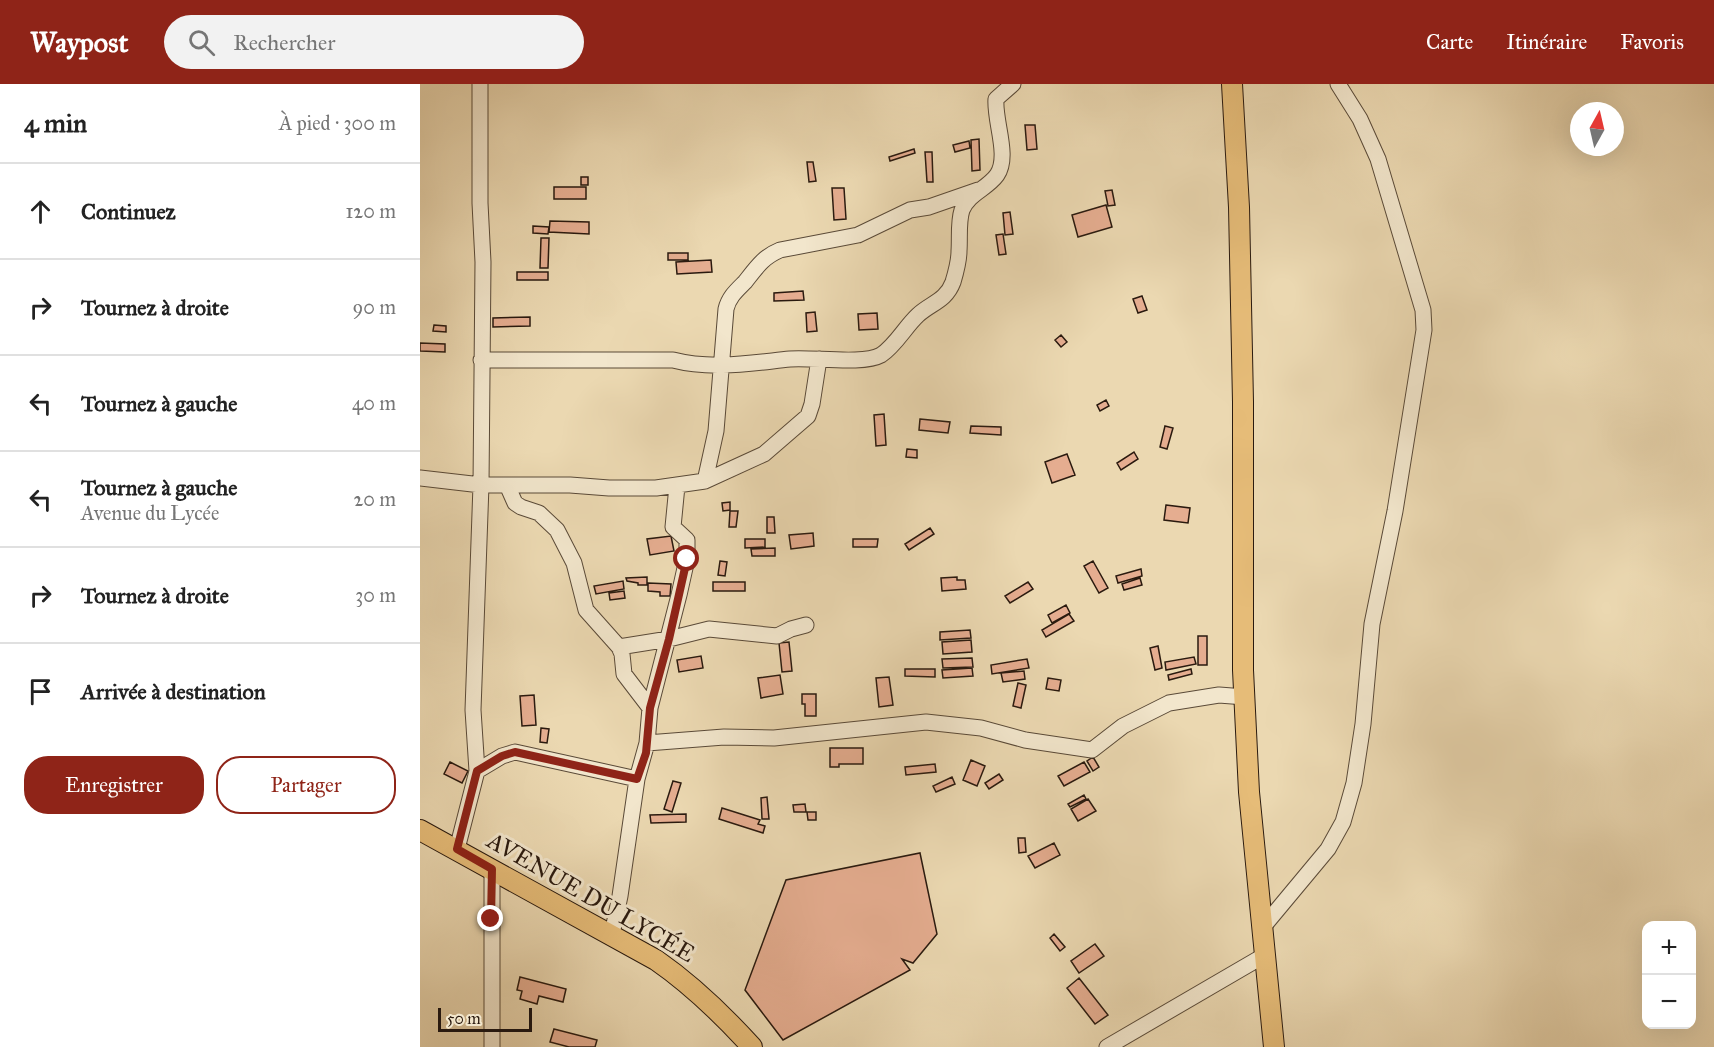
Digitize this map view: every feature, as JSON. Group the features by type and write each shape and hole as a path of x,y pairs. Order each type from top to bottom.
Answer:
{"main road":[{"path":"1232,84 1239,207 1245,697 1249,792 1274,1047"},
{"name":"AVENUE DU LYCÉE","path":"420,830 657,960 686,981 720,1012 752,1047"}],"street":[{"path":"457,849 477,771 473,710 481,485 483,262 480,203 480,84"},
{"path":"481,360 673,360 722,365 792,359 876,357 890,347 920,314 940,301 948,292 959,254 962,211 972,195 990,182 1000,169 1001,140 996,99 1012,84"},
{"path":"1263,927 1328,849 1342,822 1354,783 1363,724 1372,624 1395,511 1424,330 1423,310 1378,159 1360,119 1338,84"},
{"path":"705,481 716,431 728,302 764,259 780,250 858,235 910,210 929,207 978,190"},
{"path":"420,478 481,485 570,485 609,488 656,488 705,481 764,454 808,416 819,359"},
{"path":"507,485 515,503 538,513 557,530 574,563 586,610 619,646 624,674 650,708"},
{"path":"612,934 620,896 637,779 647,743 650,708 669,639 688,551 687,540 673,527 677,486"},
{"path":"619,646 669,639 709,629 777,636 790,629 806,625"},
{"path":"647,743 724,737 774,738 926,722 953,723 1025,740 1092,750 1123,726 1169,703 1219,694 1245,697"},
{"path":"477,771 502,756 515,752 637,779"},
{"path":"492,869 492,1047"},
{"path":"1107,1047 1265,955"}],"building":[{"path":"1025,125 1035,125 1037,149 1027,150"},
{"path":"979,139 980,170 972,171 971,140"},
{"path":"969,141 970,148 955,152 953,145"},
{"path":"914,149 915,153 890,161 889,157"},
{"path":"925,152 932,152 933,182 927,182"},
{"path":"807,162 813,162 816,181 809,182"},
{"path":"581,177 588,177 588,185 581,185"},
{"path":"554,187 586,187 586,199 554,199"},
{"path":"832,188 844,188 846,219 834,220"},
{"path":"1112,190 1115,205 1108,206 1105,191"},
{"path":"1106,205 1112,227 1078,237 1072,215"},
{"path":"1010,212 1013,234 1005,235 1003,213"},
{"path":"550,221 589,222 589,234 549,232"},
{"path":"533,226 549,227 548,234 533,233"},
{"path":"1003,234 1006,254 999,255 996,235"},
{"path":"541,238 549,238 548,268 540,268"},
{"path":"668,253 688,253 688,260 668,260"},
{"path":"711,260 712,272 677,274 676,262"},
{"path":"517,272 548,272 548,280 517,280"},
{"path":"803,291 804,300 774,301 774,293"},
{"path":"1142,296 1147,310 1138,313 1133,299"},
{"path":"815,312 817,331 807,332 806,313"},
{"path":"877,313 878,329 859,330 858,314"},
{"path":"530,317 530,326 493,327 493,318"},
{"path":"434,325 446,326 446,332 433,331"},
{"path":"1061,335 1067,342 1061,347 1055,340"},
{"path":"420,343 445,344 445,352 420,351"},
{"path":"1106,400 1109,406 1100,411 1097,405"},
{"path":"884,414 886,445 876,446 874,415"},
{"path":"920,419 950,422 948,433 919,430"},
{"path":"971,426 1001,427 1001,435 970,433"},
{"path":"1165,426 1173,428 1167,449 1160,447"},
{"path":"907,449 917,450 917,458 906,457"},
{"path":"1134,452 1138,459 1121,470 1117,463"},
{"path":"1067,454 1075,475 1052,483 1045,462"},
{"path":"730,502 730,510 723,511 722,503"},
{"path":"1166,505 1190,508 1188,523 1164,520"},
{"path":"730,511 738,511 736,527 729,527"},
{"path":"767,517 774,517 775,533 767,533"},
{"path":"930,528 934,534 909,550 905,544"},
{"path":"813,533 814,546 791,549 789,535"},
{"path":"671,536 674,551 650,555 647,539"},
{"path":"745,539 765,539 765,547 745,548"},
{"path":"853,539 878,539 877,547 853,547"},
{"path":"775,548 775,556 752,556 751,549"},
{"path":"720,561 727,562 725,576 718,575"},
{"path":"1093,561 1108,588 1099,593 1084,566"},
{"path":"1141,569 1142,576 1118,583 1116,576"},
{"path":"647,577 647,585 638,585 638,583 627,581 626,578"},
{"path":"957,577 957,580 965,580 966,589 942,591 941,578"},
{"path":"1140,578 1142,585 1124,590 1122,584"},
{"path":"623,581 624,589 596,594 594,586"},
{"path":"713,582 745,582 745,591 713,591"},
{"path":"1028,582 1033,589 1010,603 1005,596"},
{"path":"648,583 671,584 670,596 660,596 660,592 648,591"},
{"path":"624,591 625,598 610,600 609,593"},
{"path":"1066,605 1070,613 1052,623 1048,615"},
{"path":"1069,614 1074,621 1046,637 1042,630"},
{"path":"970,630 971,638 940,640 940,632"},
{"path":"1198,636 1207,636 1207,665 1198,665"},
{"path":"971,640 972,652 943,654 942,642"},
{"path":"789,642 792,671 782,672 779,643"},
{"path":"1158,646 1162,668 1155,670 1150,648"},
{"path":"701,656 703,668 679,672 677,660"},
{"path":"1194,657 1196,664 1166,670 1165,662"},
{"path":"972,658 973,667 943,668 942,659"},
{"path":"1027,659 1029,668 992,674 991,665"},
{"path":"972,668 973,676 943,678 942,670"},
{"path":"905,669 935,669 935,677 905,676"},
{"path":"1191,669 1192,674 1169,680 1168,675"},
{"path":"1024,671 1025,679 1003,682 1001,673"},
{"path":"780,675 783,694 761,698 758,678"},
{"path":"889,677 893,705 879,707 876,678"},
{"path":"1048,678 1061,680 1059,691 1046,689"},
{"path":"1018,683 1026,685 1021,708 1013,706"},
{"path":"802,694 816,694 816,716 805,716"},
{"path":"534,695 536,725 522,726 520,696"},
{"path":"541,728 549,729 547,743 540,742"},
{"path":"830,748 863,748 863,764 839,764 839,767 830,767"},
{"path":"1093,757 1099,767 1093,771 1087,761"},
{"path":"971,760 985,766 977,786 963,780"},
{"path":"450,762 468,771 462,783 444,774"},
{"path":"1084,762 1090,772 1064,786 1058,776"},
{"path":"935,764 936,772 906,775 905,767"},
{"path":"999,774 1003,780 989,789 985,783"},
{"path":"952,777 955,784 936,792 933,786"},
{"path":"673,781 681,783 672,812 664,809"},
{"path":"1084,795 1086,799 1070,807 1068,804"},
{"path":"767,797 769,819 762,819 761,798"},
{"path":"1088,799 1096,811 1078,821 1071,809"},
{"path":"805,804 806,812 794,812 793,805"},
{"path":"722,808 760,820 758,824 765,826 763,833 719,819"},
{"path":"807,812 816,812 816,820 808,820"},
{"path":"686,814 686,822 651,823 650,815"},
{"path":"1018,838 1025,838 1026,852 1019,853"},
{"path":"1054,843 1060,855 1035,868 1028,856"},
{"path":"920,853 937,934 913,963 902,959 910,970 783,1040 745,990 786,880"},
{"path":"1054,934 1065,947 1060,951 1050,938"},
{"path":"1095,944 1104,956 1079,973 1071,961"},
{"path":"520,977 566,989 563,1002 539,996 537,1004 520,999 522,991 517,990"},
{"path":"1079,978 1108,1015 1095,1024 1067,988"},
{"path":"554,1029 597,1040 595,1047 569,1047 550,1042"}],"route":[{"path":"491,919 492,869 457,849 477,771 508,753 515,752 637,779 646,753 650,708 669,639 687,559"}]}
